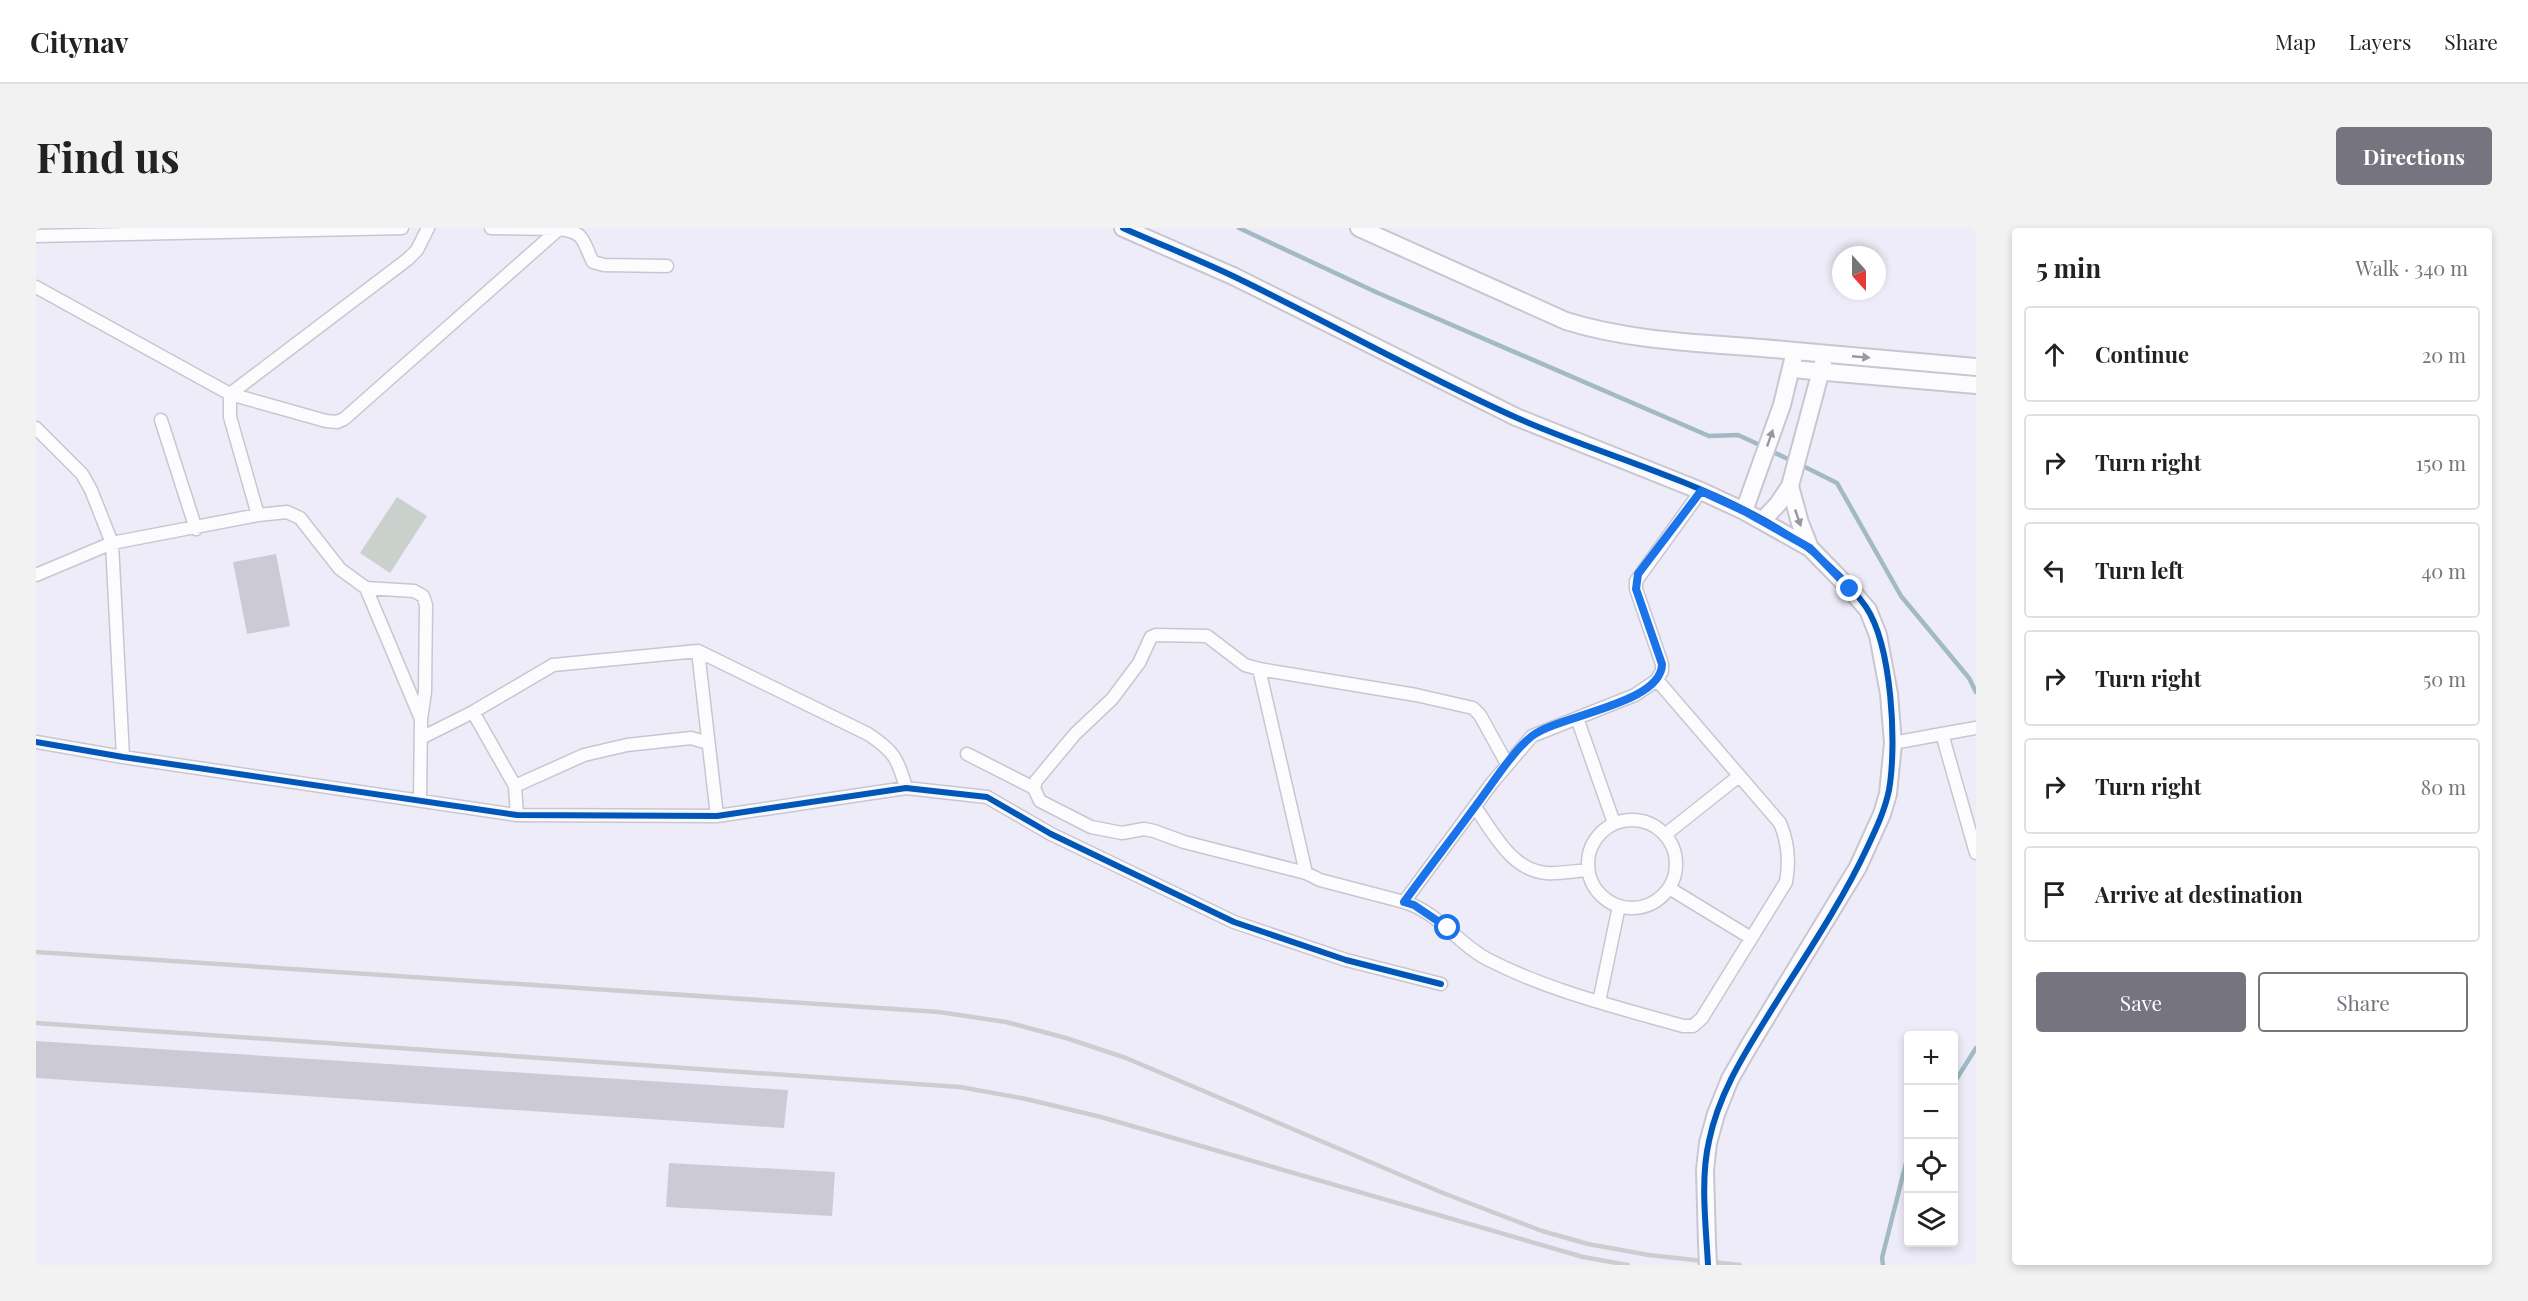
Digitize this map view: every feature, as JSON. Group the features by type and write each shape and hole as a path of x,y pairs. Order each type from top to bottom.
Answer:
{"street":[{"path":"36,236 402,228"},
{"path":"230,394 408,259 417,250 428,228"},
{"path":"491,228 573,230 579,234 593,262 604,265 668,266"},
{"path":"1123,228 1233,276 1516,417 1701,491 1744,511 1810,548 1868,610 1885,662 1893,743 1892,771 1882,814 1858,867 1735,1071 1716,1114 1708,1143 1705,1170 1708,1265"},
{"path":"1359,228 1566,321 1596,330 1626,336 1976,367"},
{"path":"36,287 230,394 326,421 337,422 344,419 559,229"},
{"path":"1744,511 1782,405 1796,351"},
{"path":"1761,521 1778,504 1792,482 1825,354"},
{"path":"1792,369 1976,385"},
{"path":"230,394 230,417 258,515"},
{"path":"161,420 196,529"},
{"path":"36,428 82,474 91,490 112,543 123,757"},
{"path":"1792,482 1800,524 1810,548"},
{"path":"1404,902 1507,764 1532,736 1635,695 1657,680 1662,671 1662,664 1636,589 1636,581 1638,574 1701,491"},
{"path":"36,576 112,543 196,529 258,515 287,512 300,518 340,569 366,588 421,719"},
{"path":"366,588 414,591 423,596 426,605 420,799"},
{"path":"1034,788 1036,781 1054,757 1112,699 1139,663 1151,637 1156,635 1207,636 1245,665 1258,669 1416,695 1473,708 1480,715 1507,764"},
{"path":"421,738 473,712 553,665 698,651 868,734 888,747 899,762 906,788"},
{"path":"698,651 717,816"},
{"path":"1258,669 1306,873"},
{"path":"967,754 1034,788 1040,801 1091,826 1122,832 1144,829 1154,831 1184,843 1306,873 1320,880 1414,905 1442,923 1486,958 1547,986 1683,1026 1693,1026 1702,1018 1786,882 1788,852 1780,823 1657,680"},
{"path":"473,712 515,786 517,815"},
{"path":"1577,718 1614,823"},
{"path":"1893,743 1976,728"},
{"path":"1942,734 1976,853"},
{"path":"515,786 584,755 627,745 692,738 708,743"},
{"path":"36,742 517,815 717,816 906,788 987,796 1051,834 1234,922 1346,960 1441,984"},
{"path":"1666,834 1739,776"},
{"path":"1475,807 1512,857 1521,865 1546,873 1588,870"},
{"path":"1636,819 1657,826 1666,834 1673,846 1677,860 1676,875 1660,899 1647,906 1633,908 1619,906 1600,894 1593,886 1588,870 1592,844 1605,828 1614,823 1636,819"},
{"path":"1669,888 1751,938"},
{"path":"1599,1002 1619,906"}],"shaded area":[{"path":"397,497 427,516 390,573 360,553"}],"building":[{"path":"276,554 290,626 247,634 233,562"},
{"path":"36,1041 788,1090 784,1128 36,1078"},
{"path":"669,1163 835,1172 832,1216 666,1207"}],"waterway":[{"path":"1239,228 1378,293 1709,436 1738,435 1762,446"},
{"path":"1769,450 1792,461"},
{"path":"1799,464 1837,483 1901,596 1969,678 1976,692"},
{"path":"1958,1077 1976,1048"},
{"path":"1883,1265 1882,1258 1904,1171"}],"railway":[{"path":"36,952 939,1012 1006,1022 1066,1038 1126,1058 1443,1193 1542,1231 1588,1244 1649,1255 1740,1265"},
{"path":"36,1023 960,1087 1026,1099 1101,1117 1583,1257 1628,1265"}],"cycle path":[{"path":"1123,228 1237,278 1515,417 1705,491 1752,514 1796,540 1834,570 1866,607 1875,624 1887,670 1892,723 1889,790 1874,834 1856,870 1747,1050 1718,1109 1709,1141 1705,1171 1704,1203 1708,1265"},
{"path":"36,742 517,815 717,816 906,788 987,797 1051,834 1234,922 1346,960 1441,984"}],"route":[{"path":"1448,928 1414,905 1404,902 1507,764 1532,736 1635,695 1657,680 1662,671 1662,664 1636,589 1636,581 1638,574 1701,491 1744,511 1810,548 1850,589"}]}
